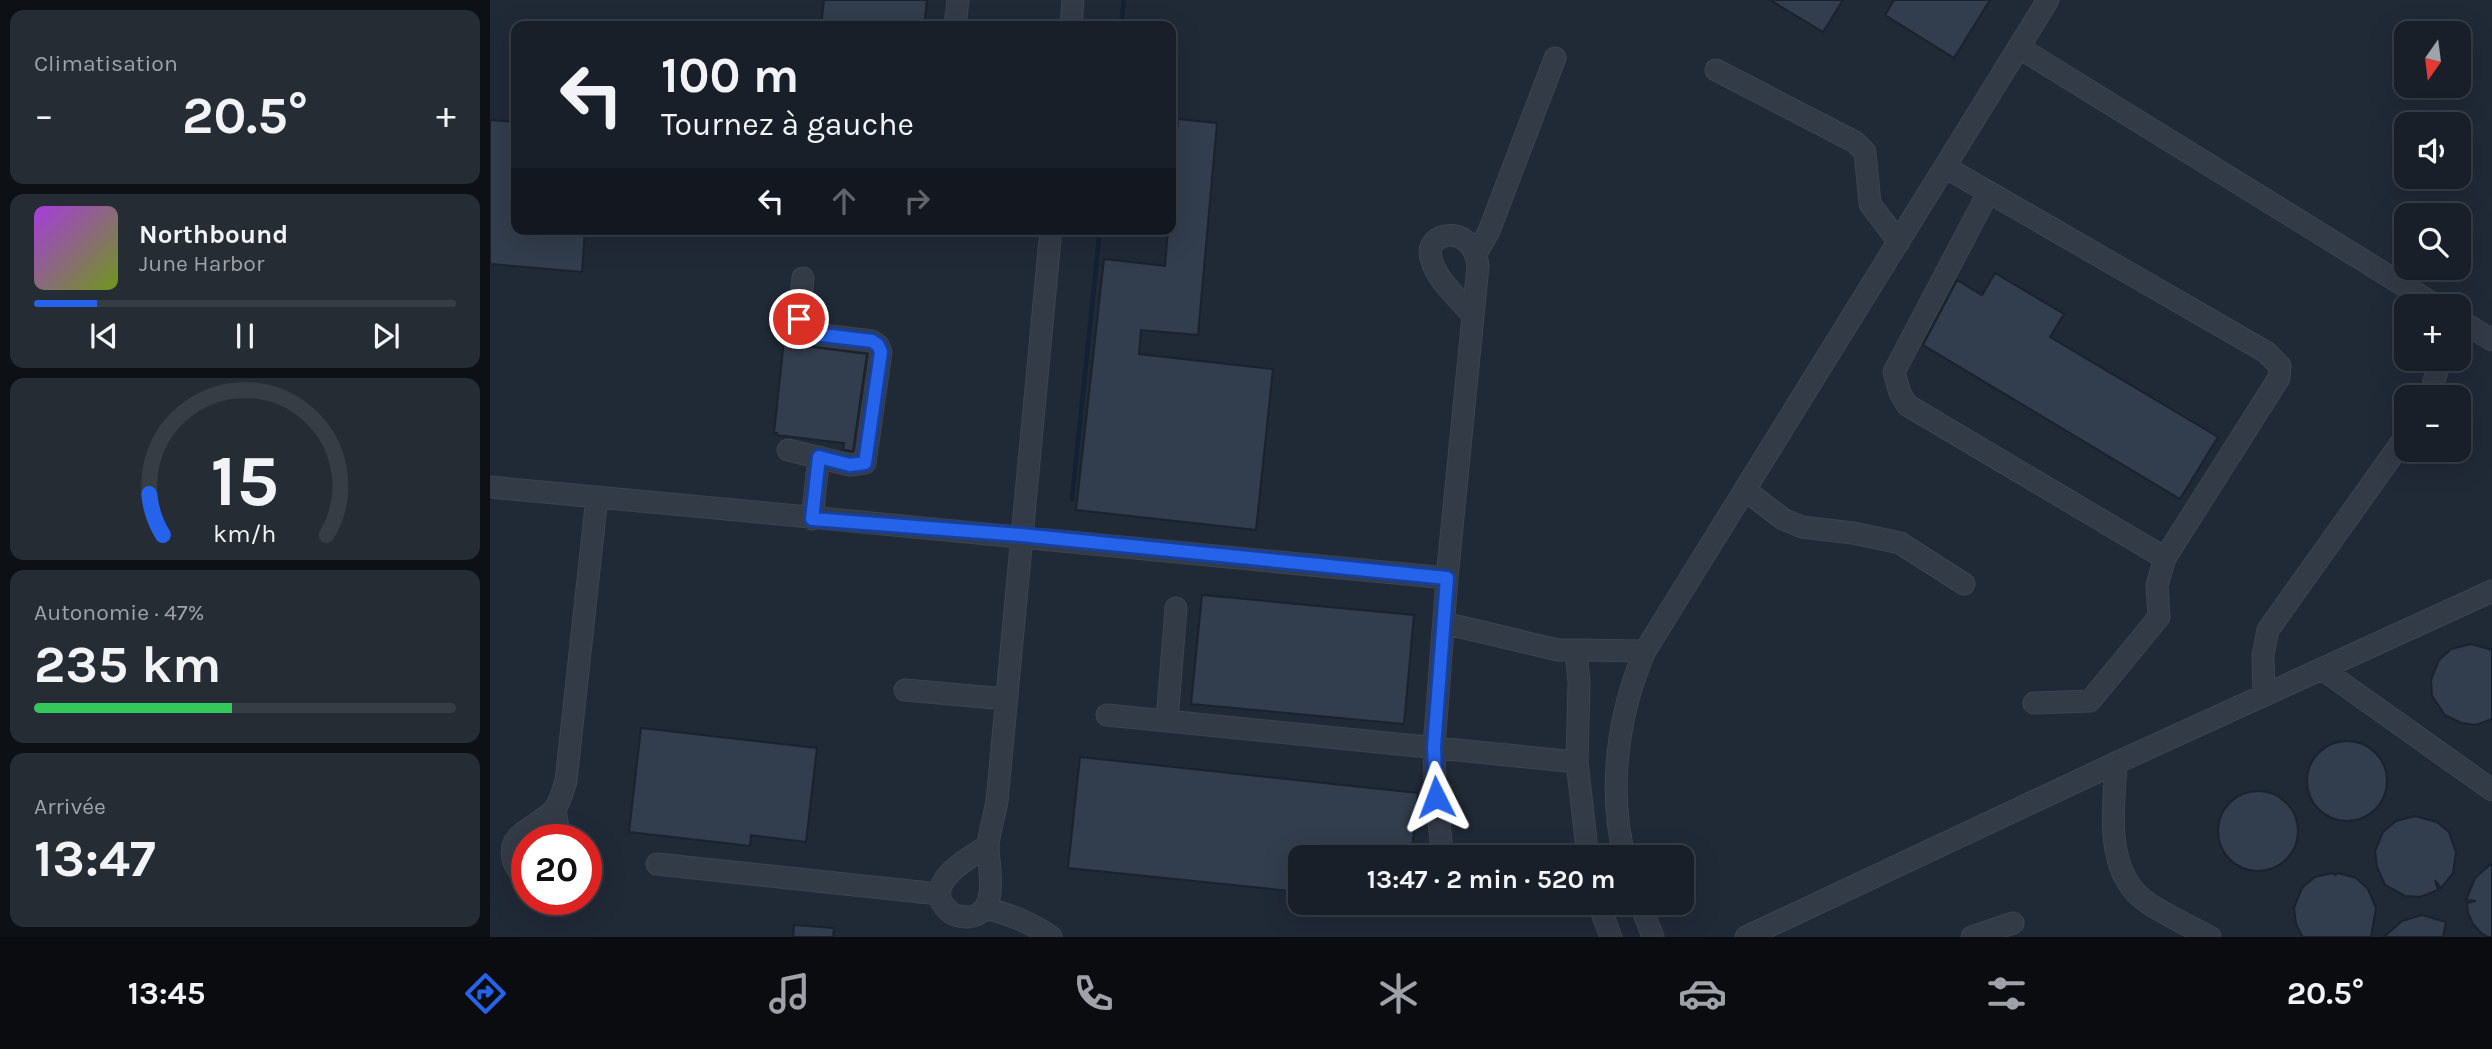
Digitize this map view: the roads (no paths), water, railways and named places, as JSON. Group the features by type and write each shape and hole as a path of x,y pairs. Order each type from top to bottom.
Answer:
{"street":[{"path":"956,21 958,0"},
{"path":"1071,21 1073,0"},
{"path":"1623,845 1615,781 1633,684 1645,651 2049,0"},
{"path":"2020,48 2418,294"},
{"path":"1477,252 1489,231 1555,58"},
{"path":"1716,70 1855,142 1865,152 1870,204 1899,242"},
{"path":"1945,167 2266,352 2280,366 2279,378 2165,558 2157,585 2159,617 2090,701 2034,703"},
{"path":"1988,193 1894,372 1899,393 1907,405 2165,558"},
{"path":"988,846 966,859 941,884 939,894 944,907 953,915 977,915 986,908 991,884 988,846 997,801 1050,235"},
{"path":"1441,842 1434,747 1447,578 1478,265 1477,252 1469,241 1449,235 1433,242 1430,250 1434,267 1473,315"},
{"path":"788,450 850,465 865,463 881,352 878,345 872,341 807,333 802,330 799,319 803,278"},
{"path":"2471,328 2486,337"},
{"path":"2264,695 2263,654 2268,630 2394,453"},
{"path":"812,519 819,457"},
{"path":"490,487 812,519 1021,535 1447,578"},
{"path":"1745,490 1783,519 1802,527 1853,533 1900,543 1964,584"},
{"path":"557,824 555,810 566,781 597,497"},
{"path":"1746,937 2116,762 2492,591"},
{"path":"1167,721 1176,608"},
{"path":"1444,623 1558,650 1645,651"},
{"path":"1576,650 1579,683 1577,762 1587,845"},
{"path":"2322,668 2492,790"},
{"path":"905,690 1006,699"},
{"path":"1107,715 1577,762"},
{"path":"2116,762 2113,837 2125,880 2146,902 2210,937"},
{"path":"536,824 555,810"},
{"path":"657,864 939,894"},
{"path":"986,908 1016,916 1037,926 1051,937"},
{"path":"1603,915 1611,937"},
{"path":"1645,915 1653,937"},
{"path":"1972,937 2013,923"}],"waterway":[{"path":"1122,21 1124,0"},
{"path":"1072,499 1099,235"}]}
